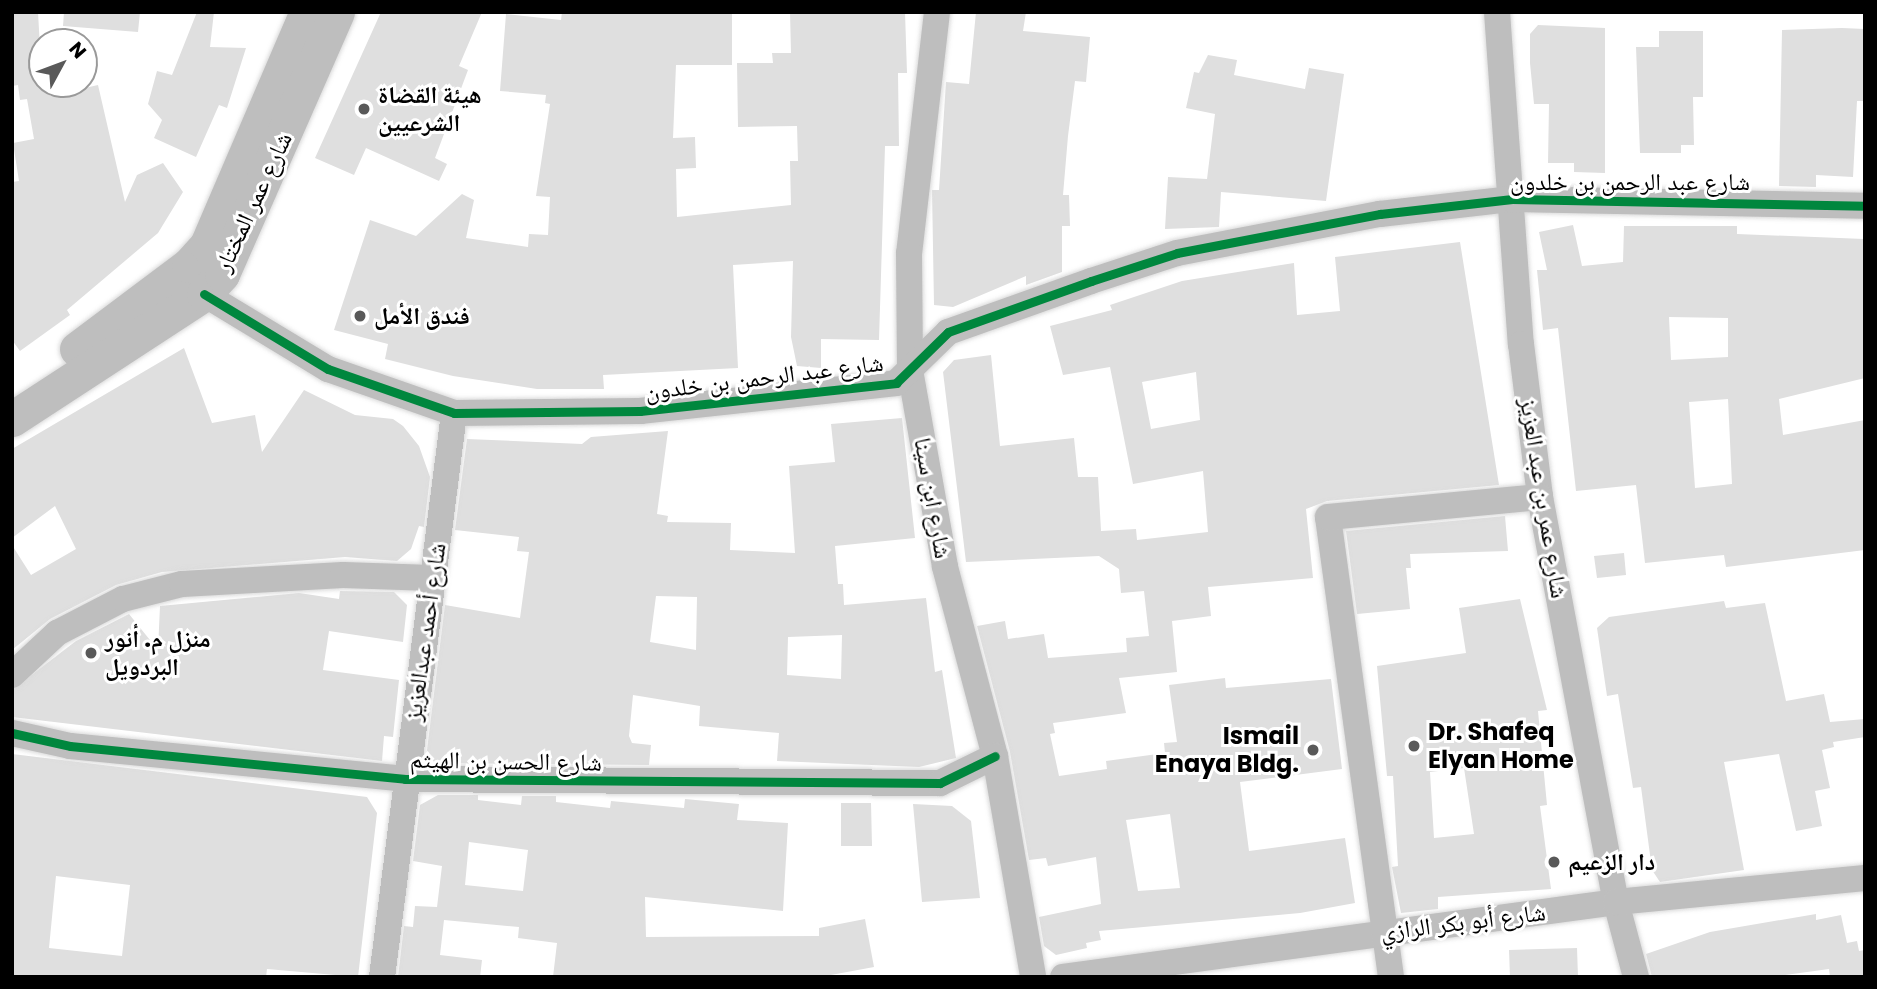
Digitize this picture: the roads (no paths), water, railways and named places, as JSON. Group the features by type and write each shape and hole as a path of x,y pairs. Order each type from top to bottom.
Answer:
{"main road":[{"name":"شارع عمر المختار","path":"12,393 115,323 206,245 307,12"},
{"name":"شارع عمر المختار","path":"12,419 204,294 235,251 337,12"}],"street":[{"name":"شارع ابن سينا","path":"937,12 909,253 910,370 945,567 995,757 1033,977"},
{"name":"شارع عمر بن عبد العزيز","path":"1497,12 1521,344 1540,497 1616,902 1636,977"},
{"name":"شارع عبد الرحمن بن خلدون","path":"204,294 328,369 454,412 640,411 896,383 948,332 1177,253 1380,214 1511,199 1865,206"},
{"name":"شارع أحمد عبدالعزيز","path":"383,977 405,779 454,412"},
{"path":"1391,977 1328,517 1540,497"},
{"path":"12,675 57,633 123,599 182,584 343,575 432,578"},
{"name":"شارع الحسن بن الهيثم","path":"12,733 70,746 405,779 940,783 995,757"},
{"name":"شارع أبو بكر الرازي","path":"1063,977 1616,902 1865,878"}],"place":[{"name":"هيئة القضاة الشرعيين","path":"364,109"},
{"name":"فندق الأمل","path":"360,316"},
{"name":"منزل م. أنور البردويل","path":"91,653"},
{"name":"Dr. Shafeq Elyan Home","path":"1414,746"},
{"name":"Ismail Enaya Bldg.","path":"1313,750"},
{"name":"دار الزعيم","path":"1554,862"}]}
